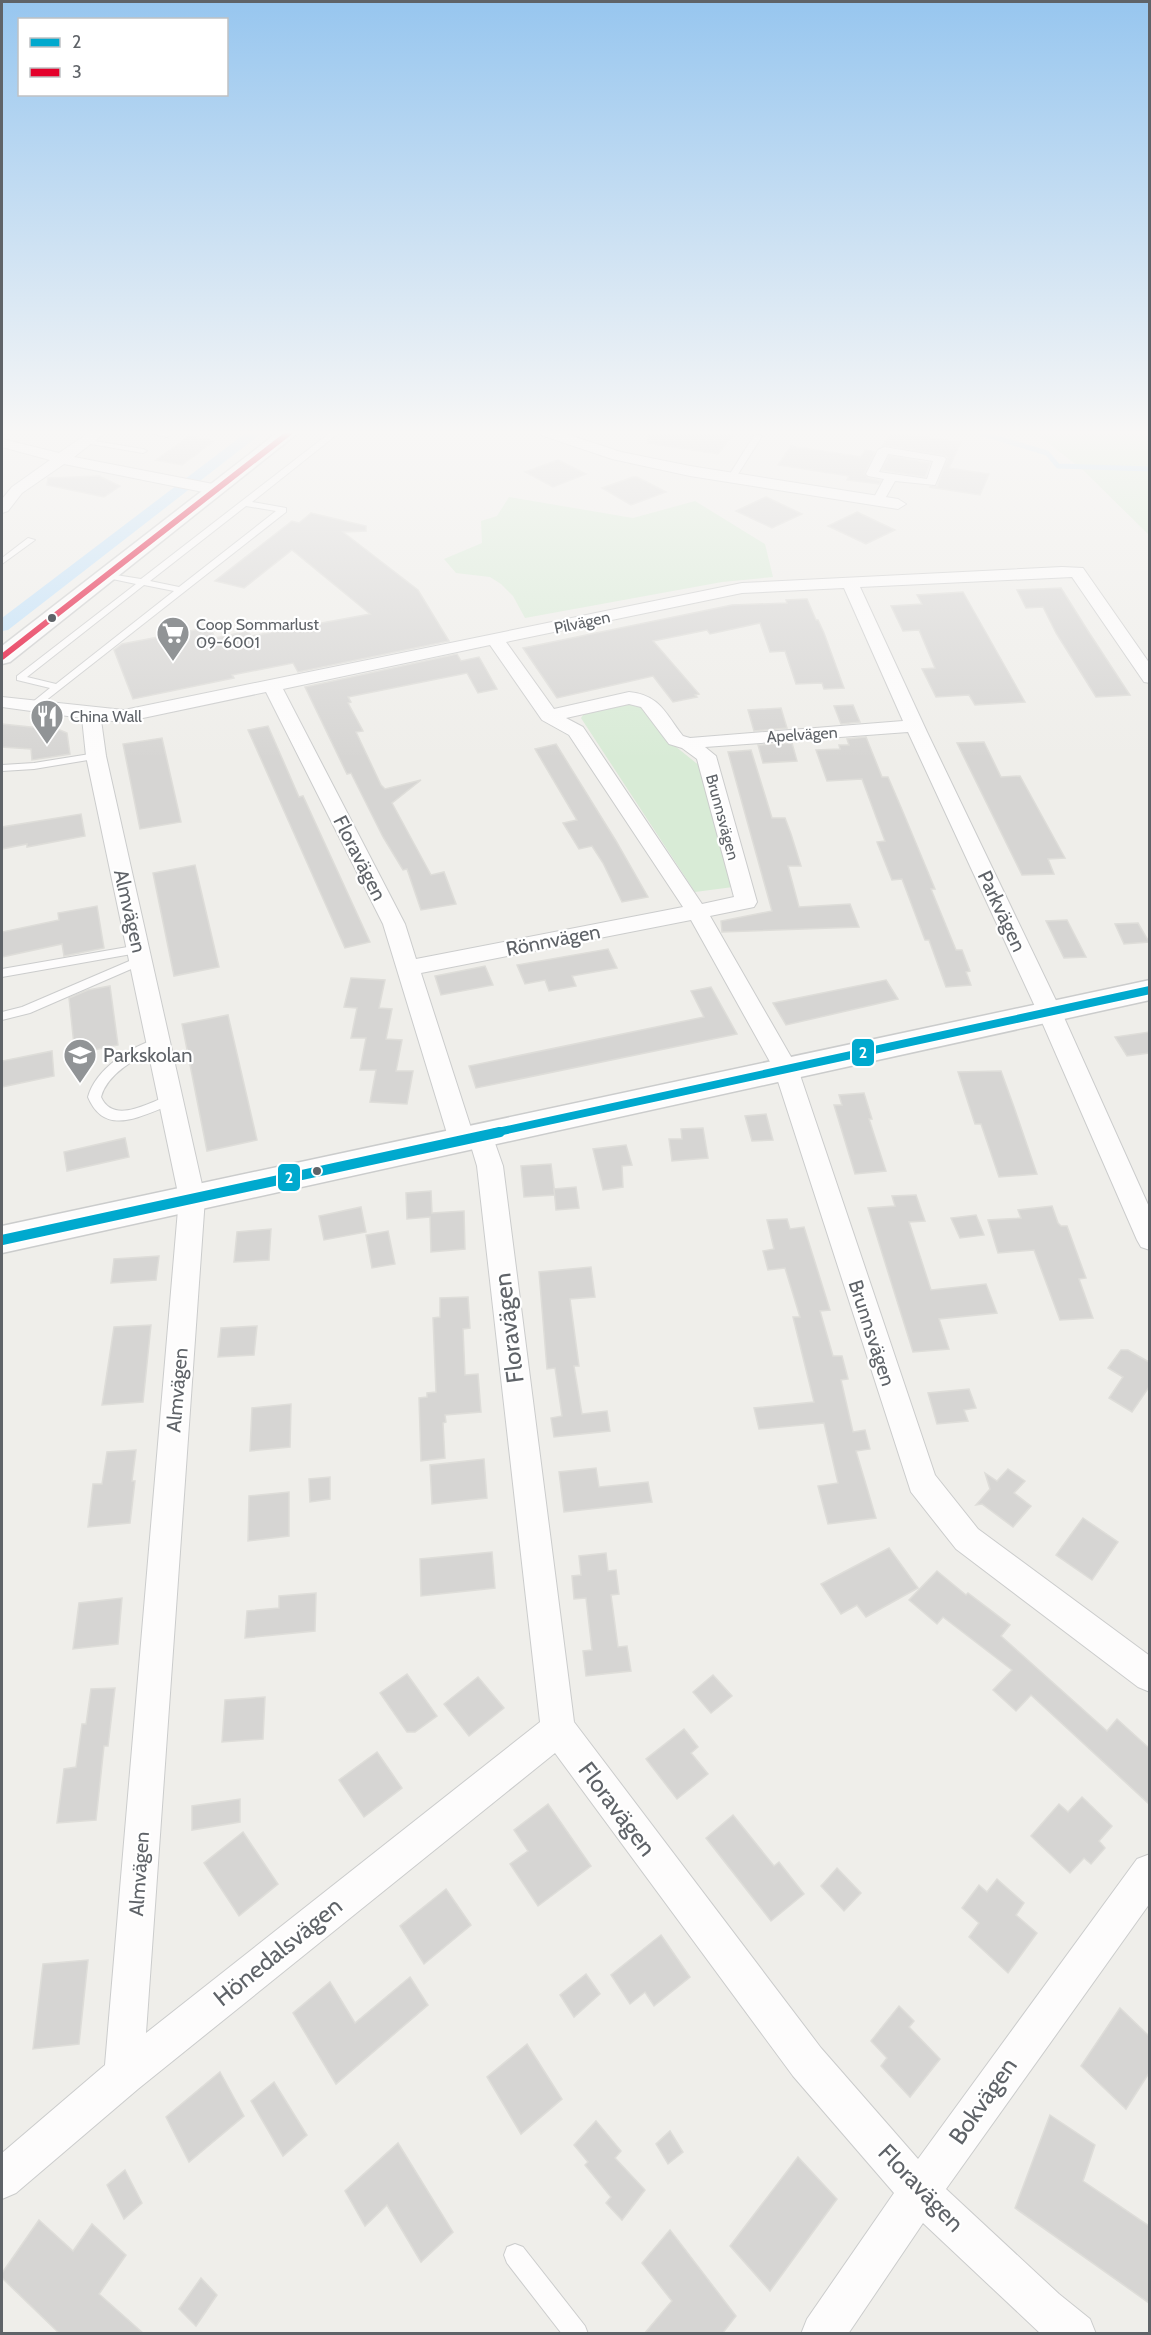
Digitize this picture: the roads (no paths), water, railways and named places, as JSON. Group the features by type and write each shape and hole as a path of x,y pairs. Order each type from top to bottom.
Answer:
{"street":[{"path":"2,657 106,575 144,541"},
{"name":"Pilvägen","path":"2,702 124,716 273,687 742,588 1077,572 1149,678"},
{"name":"Parkvägen","path":"850,583 1050,1012 1149,1240"},
{"name":"Brunnsvägen","path":"495,640 549,716 576,730 697,912 786,1069 922,1482 967,1539 1149,1676"},
{"name":"Floravägen","path":"273,687 394,924 471,1138 490,1166 558,1730 807,2062 919,2191 1044,2309 1075,2334"},
{"name":"Brunnsvägen","path":"549,716 629,698 641,699 648,703 676,740 689,744 706,756 746,902 697,912"},
{"name":"Almvägen","path":"91,714 96,756 192,1198 124,2075"},
{"name":"Apelvägen","path":"689,744 915,726"},
{"name":"Rönnvägen","path":"409,968 697,912"},
{"path":"2,1240 1149,990"},
{"name":"Hönedalsvägen","path":"2,2179 124,2075 558,1730"},
{"name":"Bokvägen","path":"822,2334 919,2191 1149,1872"}],"lane":[{"path":"2,562 30,541"},
{"path":"57,687 20,678 195,541"},
{"path":"32,707 243,541"},
{"path":"106,575 180,590"},
{"path":"2,768 34,766 96,756"},
{"path":"2,973 140,954"},
{"path":"2,1016 26,1010 140,954"},
{"path":"159,1042 143,1049 102,1080 94,1093 95,1102 102,1109 124,1116 171,1100"},
{"path":"515,2254 577,2334"}],"waterway":[{"path":"2,626 113,541"}],"place":[{"name":"Coop Sommarlust 09-6001","path":"173,662"},
{"name":"China Wall","path":"47,745"},
{"name":"Parkskolan","path":"80,1084"}]}
